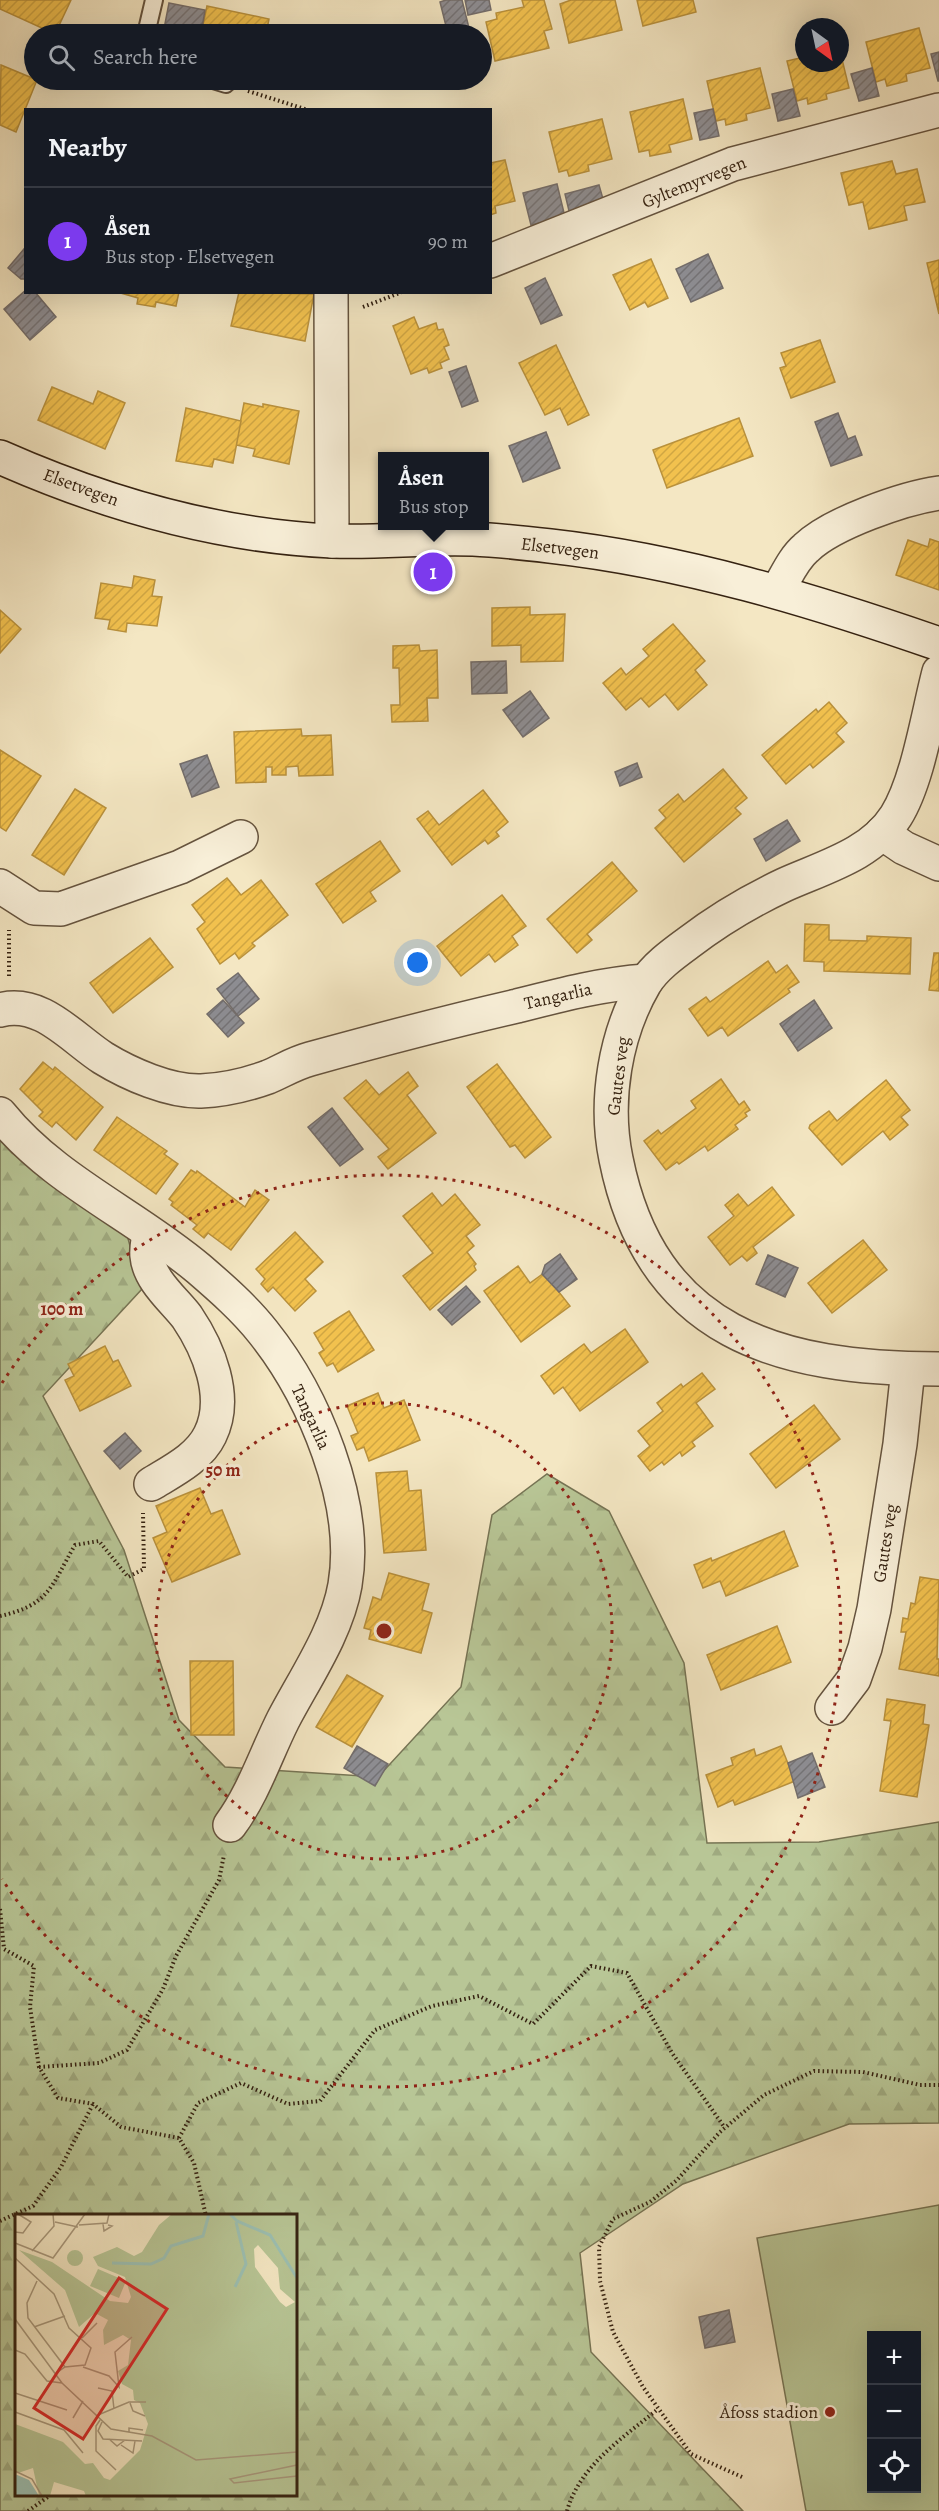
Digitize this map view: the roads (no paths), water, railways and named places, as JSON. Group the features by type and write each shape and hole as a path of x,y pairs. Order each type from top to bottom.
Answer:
{"street":[{"name":"Gyltemyrvegen","path":"492,260 733,164 939,110"},
{"path":"331,294 332,541"},
{"name":"Elsetvegen","path":"2,462 163,514 250,533 332,541 472,539 551,546 688,569 777,591 939,644"},
{"path":"777,591 798,556 813,542 875,512 919,496 939,493"},
{"name":"Gautes veg","path":"832,1708 854,1678 865,1648 874,1609 900,1444 924,1369 835,1362 782,1352 750,1340 703,1314 663,1275 636,1226 621,1182 613,1144 614,1078 623,1028 646,981 669,957 717,921 784,886 845,860 882,833 896,816 906,795 939,672"},
{"path":"882,833 903,848 939,864"},
{"path":"4,888 34,908 61,909 180,867 241,837"},
{"name":"Tangarlia","path":"5,1008 43,1015 104,1058 142,1077 198,1091 230,1088 268,1077 302,1062 444,1023 573,992 646,981"},
{"name":"Tangarlia","path":"0,1114 19,1138 48,1165 197,1267 263,1332 287,1368 313,1417 332,1462 345,1514 348,1550 345,1586 333,1624 230,1825"},
{"path":"149,1233 147,1257 151,1270 200,1337 211,1362 216,1386 216,1412 210,1434 196,1453 150,1484"}],"lane":[{"path":"148,24 154,0"}],"place":[{"name":"Åsen","path":"433,572"},
{"name":"Åfoss stadion","path":"830,2412"}]}
